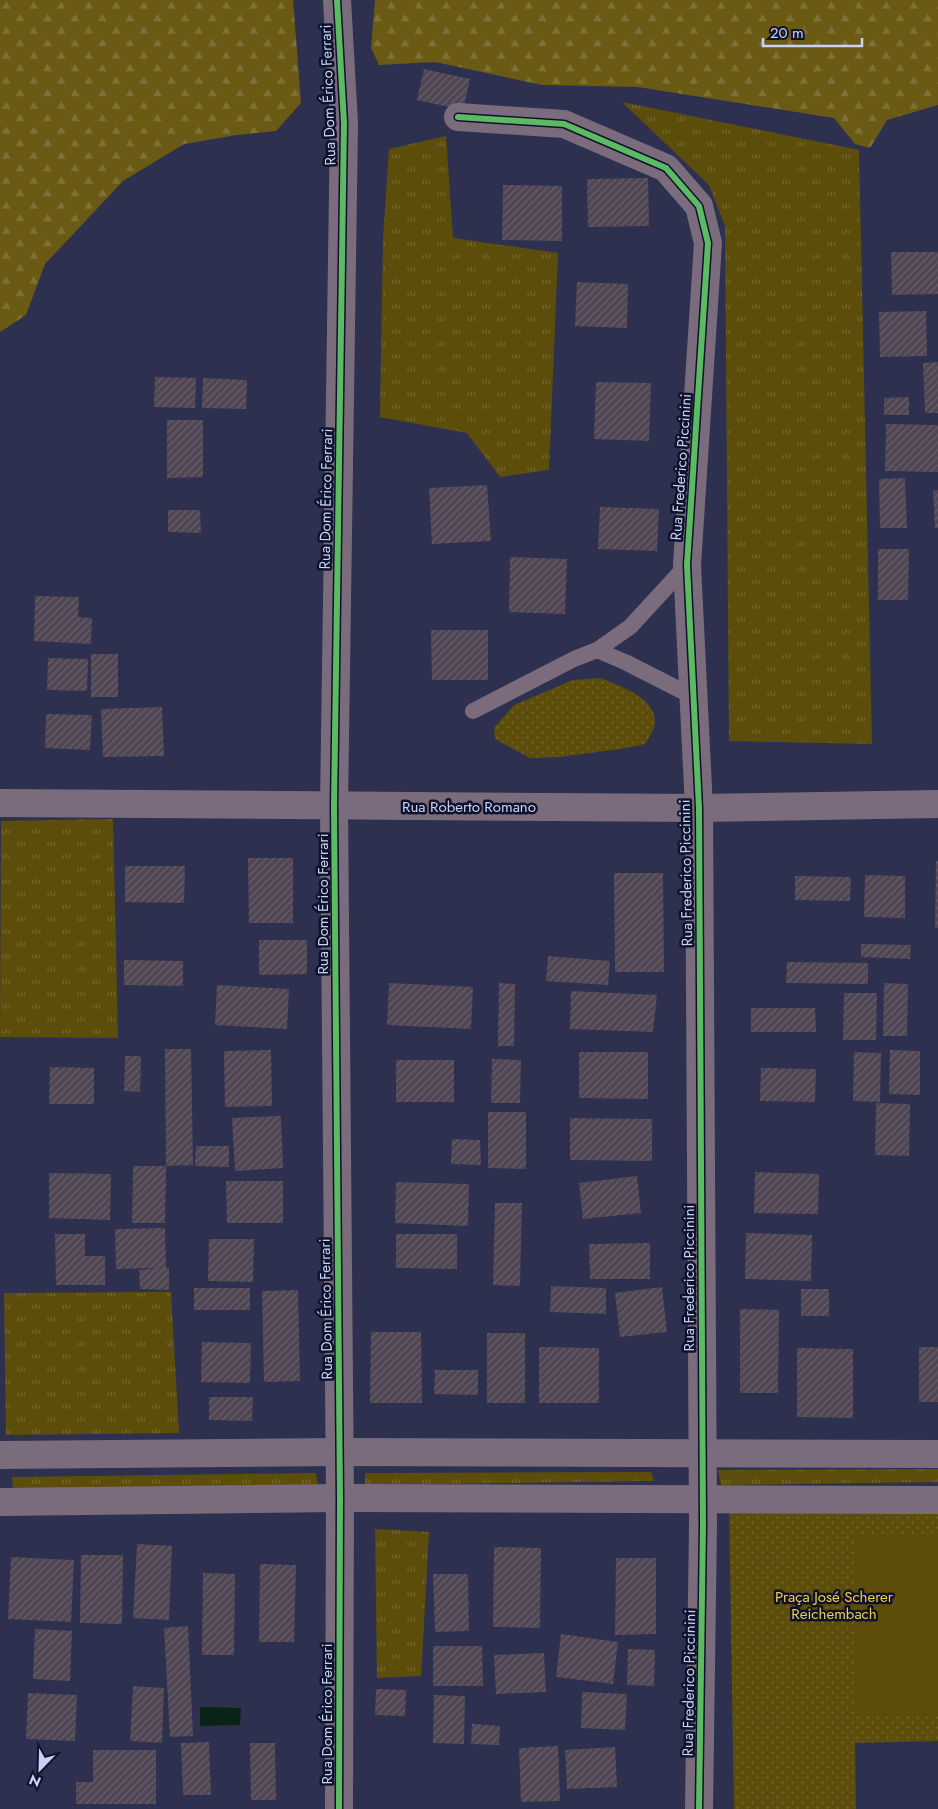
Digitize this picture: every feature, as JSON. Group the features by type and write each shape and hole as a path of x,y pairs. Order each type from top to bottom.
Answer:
{"street":[{"name":"Rua Dom Érico Ferrari","path":"337,0 344,123 334,806 340,1452 339,1809"},
{"name":"Rua Frederico Piccinini","path":"458,117 564,124 666,168 699,206 708,243 686,565 699,808 704,1499 699,1809"},
{"name":"Rua Roberto Romano","path":"0,803 699,808 938,804"},
{"path":"0,1455 340,1452 938,1454"},
{"path":"0,1502 340,1498 938,1500"}],"lane":[{"path":"473,711 574,659 597,650 630,627 686,565"},
{"path":"597,650 694,697"}],"green space":[{"path":"0,0 293,0 301,103 276,131 184,144 123,181 45,264 26,315 0,332"},
{"path":"375,0 938,0 938,105 887,120 870,148 855,144 834,118 638,87 542,85 435,62 379,65 371,48"},
{"path":"622,102 859,150 872,744 729,741 725,226 709,185"},
{"path":"446,136 453,238 558,253 549,470 500,477 467,433 380,417 383,239 389,149"},
{"path":"601,678 636,694 650,706 654,714 655,725 645,744 559,757 530,758 495,739 494,728 514,705 573,680"},
{"path":"113,819 118,1038 0,1037 1,821"},
{"path":"171,1292 179,1433 6,1435 4,1293"},
{"path":"938,1469 938,1482 721,1485 718,1470"},
{"path":"651,1472 654,1481 365,1485 365,1473"},
{"path":"316,1473 318,1487 13,1489 12,1477"},
{"name":"Praça José Scherer Reichembach","path":"938,1500 938,1741 855,1743 856,1809 734,1809 729,1503"},
{"path":"375,1529 429,1532 421,1676 377,1678"},
{"path":"854,1535 938,1535 938,1715 855,1716"}],"shaded area":[{"path":"200,1707 241,1708 240,1725 200,1726"}],"building":[{"path":"424,69 470,79 463,110 417,100"},
{"path":"648,178 649,226 588,227 587,179"},
{"path":"503,185 562,186 562,241 502,240"},
{"path":"891,252 938,252 938,294 892,295"},
{"path":"577,282 628,284 627,328 575,326"},
{"path":"926,311 927,356 880,357 879,312"},
{"path":"938,362 938,413 925,413 923,363"},
{"path":"155,377 196,378 195,408 154,407"},
{"path":"203,378 247,380 246,409 202,408"},
{"path":"596,382 651,383 649,441 594,439"},
{"path":"909,397 909,415 884,415 884,398"},
{"path":"167,420 203,420 203,477 167,478"},
{"path":"886,424 938,425 938,472 885,471"},
{"path":"905,478 907,528 880,528 879,479"},
{"path":"487,485 491,541 432,544 429,488"},
{"path":"938,490 938,528 935,528 933,491"},
{"path":"600,507 659,509 657,551 598,549"},
{"path":"168,510 200,510 201,533 168,532"},
{"path":"878,549 909,549 908,600 878,600"},
{"path":"510,557 567,559 565,614 509,612"},
{"path":"35,596 79,597 78,617 92,618 91,644 34,641"},
{"path":"431,630 488,630 488,680 432,680"},
{"path":"91,654 118,654 118,697 91,697"},
{"path":"48,658 88,659 87,691 47,690"},
{"path":"162,707 164,756 103,757 101,709"},
{"path":"46,714 92,715 90,750 45,748"},
{"path":"248,858 293,858 293,923 249,923"},
{"path":"936,861 938,861 938,928 935,928"},
{"path":"125,866 185,866 184,903 125,902"},
{"path":"614,873 663,873 664,972 615,972"},
{"path":"865,875 905,876 905,918 864,917"},
{"path":"795,876 851,877 850,901 795,900"},
{"path":"259,940 307,940 307,974 259,975"},
{"path":"861,944 911,945 910,959 861,957"},
{"path":"548,956 610,961 608,985 546,981"},
{"path":"124,960 183,961 183,986 124,985"},
{"path":"787,962 868,963 868,984 786,983"},
{"path":"389,983 473,987 471,1029 387,1025"},
{"path":"499,983 515,984 514,1046 498,1046"},
{"path":"884,983 908,984 907,1036 883,1036"},
{"path":"217,985 289,989 287,1029 215,1025"},
{"path":"571,991 657,995 653,1032 570,1029"},
{"path":"844,993 877,993 876,1040 843,1040"},
{"path":"751,1008 815,1008 816,1032 751,1032"},
{"path":"165,1049 191,1049 193,1165 166,1166"},
{"path":"271,1050 272,1106 225,1107 224,1051"},
{"path":"890,1050 920,1051 920,1095 889,1094"},
{"path":"579,1052 648,1052 648,1099 579,1098"},
{"path":"854,1052 881,1053 880,1102 853,1101"},
{"path":"125,1056 141,1056 140,1092 124,1091"},
{"path":"492,1059 521,1060 520,1103 491,1103"},
{"path":"396,1060 454,1060 454,1102 396,1102"},
{"path":"50,1067 94,1068 94,1104 49,1104"},
{"path":"761,1068 816,1069 815,1102 760,1101"},
{"path":"876,1103 910,1104 909,1156 875,1155"},
{"path":"488,1112 526,1112 526,1169 488,1168"},
{"path":"281,1116 283,1168 235,1171 232,1118"},
{"path":"570,1118 652,1119 652,1161 570,1160"},
{"path":"452,1139 480,1140 481,1165 451,1164"},
{"path":"196,1146 229,1146 229,1167 195,1166"},
{"path":"133,1166 166,1166 165,1223 132,1223"},
{"path":"755,1172 819,1174 818,1214 754,1213"},
{"path":"49,1173 111,1174 110,1220 49,1218"},
{"path":"637,1176 641,1213 583,1219 579,1183"},
{"path":"226,1181 283,1181 283,1223 227,1223"},
{"path":"396,1182 469,1184 468,1226 395,1223"},
{"path":"495,1203 522,1203 520,1286 493,1285"},
{"path":"165,1228 166,1268 169,1268 169,1290 140,1289 139,1270 158,1268 116,1269 115,1229"},
{"path":"746,1233 812,1235 811,1281 745,1279"},
{"path":"55,1234 85,1234 85,1256 105,1256 105,1285 56,1285"},
{"path":"396,1234 457,1234 457,1269 396,1268"},
{"path":"209,1239 254,1239 253,1282 208,1281"},
{"path":"650,1243 650,1279 590,1279 589,1244"},
{"path":"551,1286 606,1288 606,1314 550,1312"},
{"path":"662,1287 667,1332 620,1337 615,1293"},
{"path":"194,1288 250,1288 250,1310 194,1310"},
{"path":"801,1289 829,1289 829,1316 801,1316"},
{"path":"298,1290 300,1381 264,1382 262,1291"},
{"path":"740,1309 779,1310 778,1393 740,1393"},
{"path":"371,1332 421,1332 422,1403 370,1403"},
{"path":"487,1333 525,1333 525,1403 487,1403"},
{"path":"202,1342 251,1343 250,1383 201,1382"},
{"path":"539,1347 599,1348 599,1403 539,1403"},
{"path":"919,1347 938,1347 938,1402 919,1402"},
{"path":"797,1348 853,1349 853,1418 797,1417"},
{"path":"435,1370 478,1370 478,1395 434,1394"},
{"path":"209,1397 253,1397 252,1421 209,1420"},
{"path":"137,1544 172,1546 169,1620 133,1618"},
{"path":"494,1547 541,1548 540,1628 493,1627"},
{"path":"81,1555 123,1555 122,1624 80,1623"},
{"path":"11,1557 74,1560 71,1622 8,1619"},
{"path":"616,1558 656,1558 656,1634 615,1635"},
{"path":"260,1564 296,1565 294,1642 259,1642"},
{"path":"203,1573 235,1574 234,1655 202,1655"},
{"path":"433,1574 468,1574 469,1631 435,1632"},
{"path":"188,1626 193,1736 170,1737 164,1628"},
{"path":"35,1629 72,1631 70,1681 33,1679"},
{"path":"561,1634 618,1642 613,1684 556,1677"},
{"path":"433,1646 482,1646 483,1686 433,1686"},
{"path":"628,1649 655,1650 654,1686 627,1685"},
{"path":"544,1653 546,1692 496,1694 494,1655"},
{"path":"133,1686 164,1688 162,1743 130,1741"},
{"path":"376,1689 406,1690 405,1716 375,1715"},
{"path":"582,1692 627,1694 625,1730 581,1728"},
{"path":"28,1693 77,1695 75,1741 26,1739"},
{"path":"434,1695 465,1696 464,1744 433,1743"},
{"path":"472,1724 500,1726 499,1745 471,1744"},
{"path":"209,1742 211,1795 183,1795 181,1743"},
{"path":"250,1743 275,1743 276,1800 251,1800"},
{"path":"558,1746 560,1801 521,1802 519,1748"},
{"path":"615,1747 617,1787 567,1789 565,1750"},
{"path":"93,1750 156,1750 156,1804 76,1804 76,1782 93,1782"}],"cycle path":[{"path":"337,0 344,123 334,806 340,1498 339,1809"},
{"path":"458,117 564,124 666,168 699,206 708,243 687,565 699,808 703,1525 699,1809"}]}
